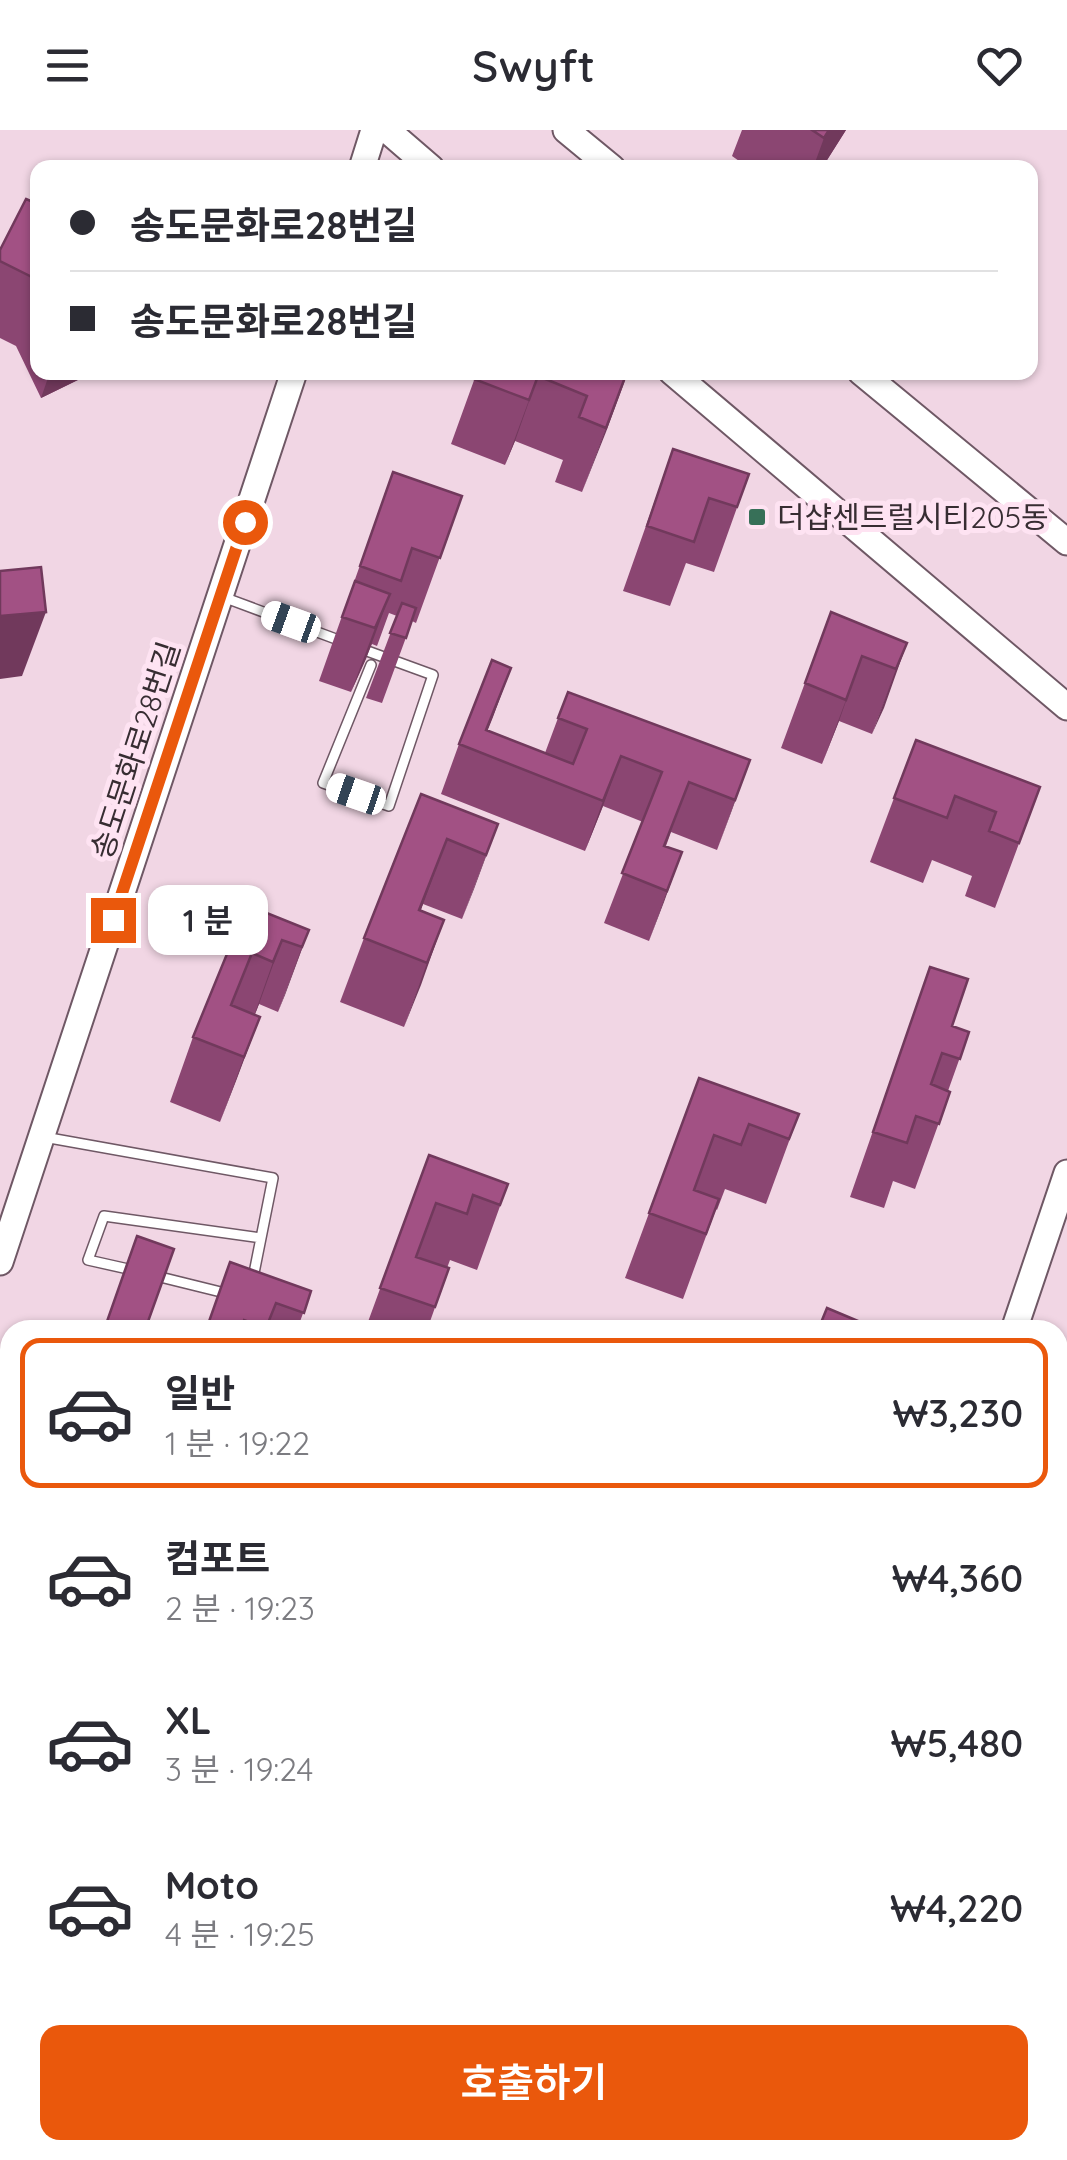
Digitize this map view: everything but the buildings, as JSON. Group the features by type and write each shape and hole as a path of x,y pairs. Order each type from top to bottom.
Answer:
{"main road":[{"path":"365,160 374,130"},
{"path":"386,130 422,160"},
{"path":"566,130 602,160"},
{"name":"송도문화로28번길","path":"0,1262 291,380"},
{"path":"681,380 1067,707"},
{"path":"871,380 1067,542"},
{"path":"1017,1320 1067,1173"}],"lane":[{"path":"220,596 433,676 389,806 323,783 371,665"},
{"path":"42,1137 273,1178 261,1238 248,1298 88,1260 104,1216 261,1238"}],"place":[{"name":"더샵센트럴시티205동","path":"757,517"}],"route":[{"path":"113,920 245,522"}]}
